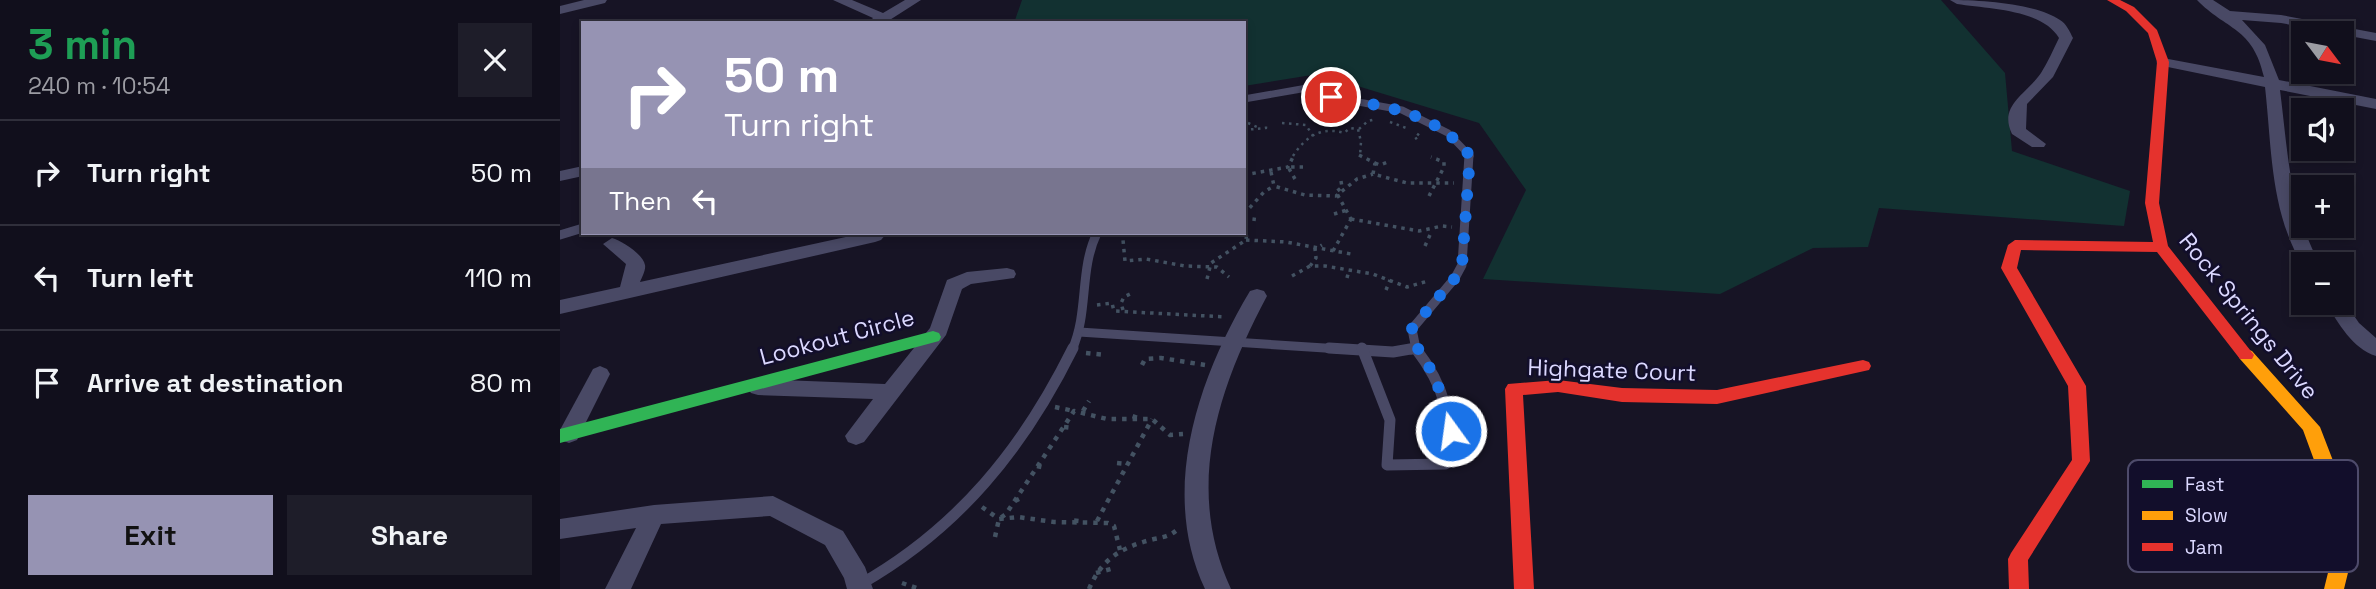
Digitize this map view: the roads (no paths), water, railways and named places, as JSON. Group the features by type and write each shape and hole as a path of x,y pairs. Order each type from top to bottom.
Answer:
{"street":[{"path":"560,10 600,0"},
{"path":"840,0 879,20 914,0"},
{"path":"1956,0 2023,11 2057,23 2066,38 2045,79 2024,96 2015,114 2018,131 2038,144"},
{"name":"Rock Springs Drive","path":"2112,0 2130,9 2153,33 2163,62 2152,203 2161,247 2237,345 2311,427 2323,460"},
{"path":"2204,0 2230,15 2262,51 2272,84 2279,164 2299,246 2303,252"},
{"path":"2230,15 2281,19 2376,37"},
{"path":"2163,62 2376,104"},
{"path":"560,176 581,172"},
{"path":"560,307 872,235"},
{"path":"612,244 635,262 636,268 626,293"},
{"path":"2019,589 2018,559 2081,461 2077,386 2009,268 2015,245 2161,247"},
{"name":"Lookout Circle","path":"856,436 939,330 954,285 967,278 1007,274"},
{"path":"1218,589 1200,538 1199,473 1207,409 1233,341 1257,296"},
{"path":"2344,315 2352,328 2376,349"},
{"name":"Lookout Circle","path":"565,435 933,337"},
{"name":"Highgate Court","path":"1524,589 1514,389 1558,386 1622,395 1717,397 1863,366"},
{"name":"Lookout Circle","path":"565,435 600,374"},
{"name":"Lookout Circle","path":"755,386 890,392"},
{"path":"560,529 654,515 773,506 834,538 856,575 859,587"},
{"path":"618,589 654,515"},
{"name":"Rock Springs Drive","path":"2333,589 2337,572"}],"lane":[{"path":"1246,99 1307,88 1331,97 1412,113 1461,144 1470,156 1462,265 1455,278 1412,328 1416,349 1427,363 1445,405 1451,431 1446,464 1387,465 1390,420 1362,348"},
{"path":"560,235 581,229"},
{"path":"859,587 915,550 960,514 982,491 1028,426 1079,332 1087,267 1096,235"},
{"path":"1079,332 1393,352 1416,349"}]}
